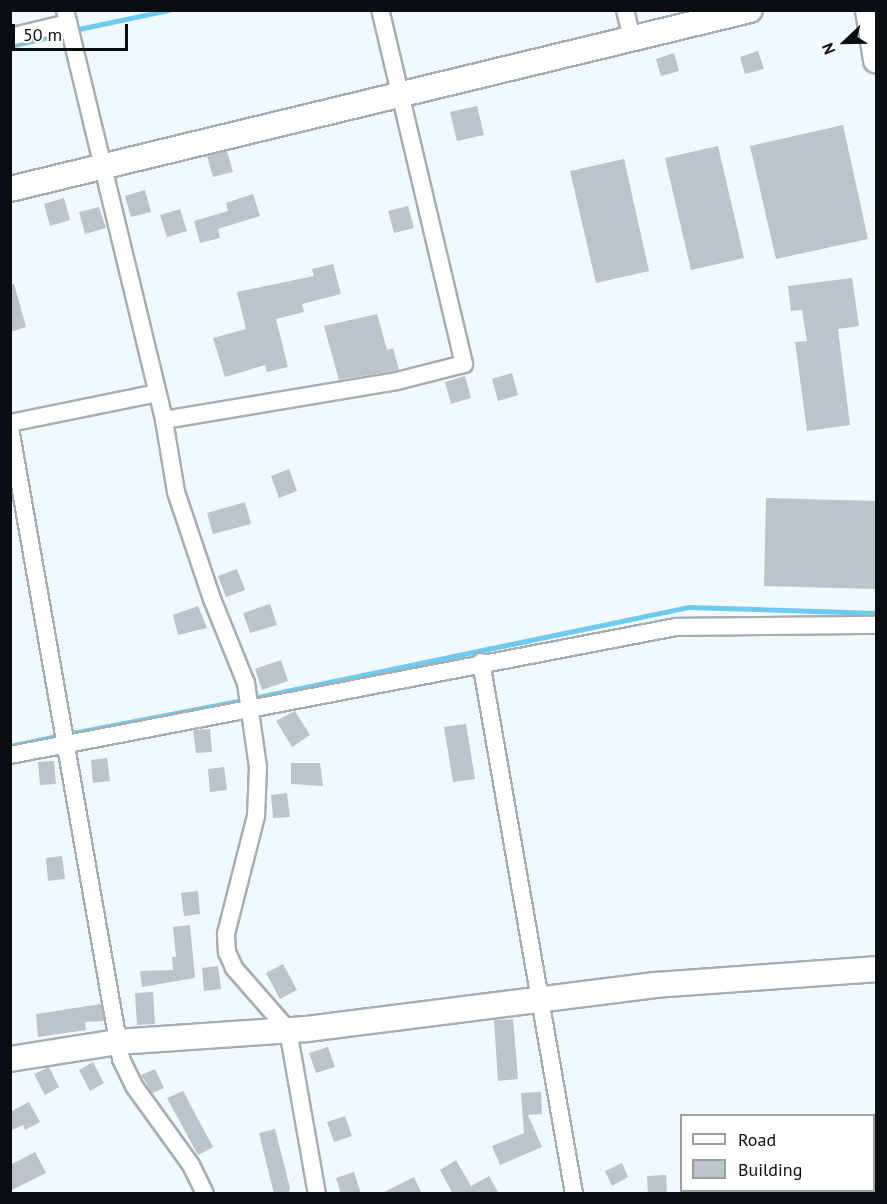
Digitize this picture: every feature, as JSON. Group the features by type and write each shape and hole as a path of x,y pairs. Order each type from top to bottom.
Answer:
{"street":[{"path":"164,420 397,381 464,364 380,10"},
{"path":"625,10 632,39"},
{"path":"10,189 750,10"},
{"path":"868,10 876,60"},
{"path":"10,37 68,24 164,420 176,492 212,599 236,651 250,709 258,767 256,816 226,933 228,952 234,968 288,1030 317,1194"},
{"path":"10,423 157,393"},
{"path":"10,428 117,1042 134,1086 191,1165 205,1194"},
{"path":"10,755 481,662 676,627 876,625"},
{"path":"481,662 574,1194"},
{"path":"10,1059 117,1042 288,1030 540,997 876,969"}],"building":[{"path":"758,51 764,69 745,74 740,57"},
{"path":"674,53 679,71 661,76 656,59"},
{"path":"477,106 484,135 457,141 450,112"},
{"path":"843,125 868,239 776,259 750,146"},
{"path":"718,146 744,258 691,270 665,158"},
{"path":"227,151 233,172 213,177 207,156"},
{"path":"624,159 649,271 596,283 570,171"},
{"path":"145,190 151,212 131,217 125,196"},
{"path":"253,194 260,216 218,229 220,238 200,243 194,221 228,211 226,203"},
{"path":"64,198 70,220 50,226 44,204"},
{"path":"408,206 414,228 394,233 388,211"},
{"path":"99,207 106,228 85,234 79,212"},
{"path":"180,209 187,231 167,237 160,215"},
{"path":"333,264 341,294 302,304 304,312 276,319 288,367 267,372 265,365 225,377 213,338 246,329 237,292 314,276 312,269"},
{"path":"852,278 859,326 838,329 850,425 807,431 795,342 807,341 802,310 791,311 788,286"},
{"path":"10,284 14,284 26,327 10,332"},
{"path":"377,314 387,350 393,348 399,370 339,380 324,326"},
{"path":"512,373 518,395 498,401 492,379"},
{"path":"465,376 471,398 451,404 445,382"},
{"path":"289,469 297,491 279,498 271,476"},
{"path":"766,498 876,501 876,589 764,586"},
{"path":"245,502 251,524 213,534 207,513"},
{"path":"237,569 245,590 226,597 218,576"},
{"path":"270,604 277,625 250,633 243,613"},
{"path":"198,606 207,628 178,635 173,615"},
{"path":"281,660 288,681 262,690 255,669"},
{"path":"295,711 310,735 292,747 276,721"},
{"path":"466,724 475,779 453,782 444,727"},
{"path":"210,729 212,752 196,753 193,730"},
{"path":"107,758 110,781 93,783 91,760"},
{"path":"54,761 56,784 40,785 38,762"},
{"path":"291,763 320,763 323,786 291,784"},
{"path":"224,767 227,790 210,792 208,769"},
{"path":"287,793 290,817 273,818 271,795"},
{"path":"62,856 65,879 48,881 46,858"},
{"path":"198,891 200,914 184,916 181,893"},
{"path":"190,925 195,978 142,987 140,971 173,970 172,957 176,957 173,927"},
{"path":"283,964 297,990 280,999 266,973"},
{"path":"218,966 221,989 204,991 202,968"},
{"path":"153,992 155,1024 137,1025 135,993"},
{"path":"101,1004 104,1021 85,1022 86,1030 38,1037 36,1014"},
{"path":"513,1019 518,1079 498,1081 494,1020"},
{"path":"328,1047 335,1067 316,1073 309,1053"},
{"path":"93,1062 104,1083 90,1091 79,1070"},
{"path":"49,1067 59,1087 45,1095 34,1074"},
{"path":"155,1069 164,1088 152,1093 141,1075"},
{"path":"183,1091 213,1147 198,1155 167,1098"},
{"path":"541,1092 542,1114 528,1115 542,1147 500,1165 492,1146 524,1133 521,1093"},
{"path":"29,1102 40,1122 25,1130 23,1125 10,1131 10,1112"},
{"path":"345,1116 352,1136 334,1142 327,1122"},
{"path":"275,1129 290,1188 288,1194 274,1194 259,1133"},
{"path":"35,1152 46,1173 10,1191 10,1165"},
{"path":"456,1160 471,1186 489,1176 499,1194 453,1194 440,1170"},
{"path":"622,1163 628,1177 612,1186 605,1171"},
{"path":"354,1172 361,1194 341,1194 336,1178"},
{"path":"666,1175 667,1194 648,1194 647,1176"},
{"path":"414,1177 422,1194 380,1194"}],"waterway":[{"path":"74,30 169,10"},
{"path":"10,46 66,33"},
{"path":"258,697 689,607 876,613"},
{"path":"73,733 242,700"},
{"path":"10,746 57,736"}]}
